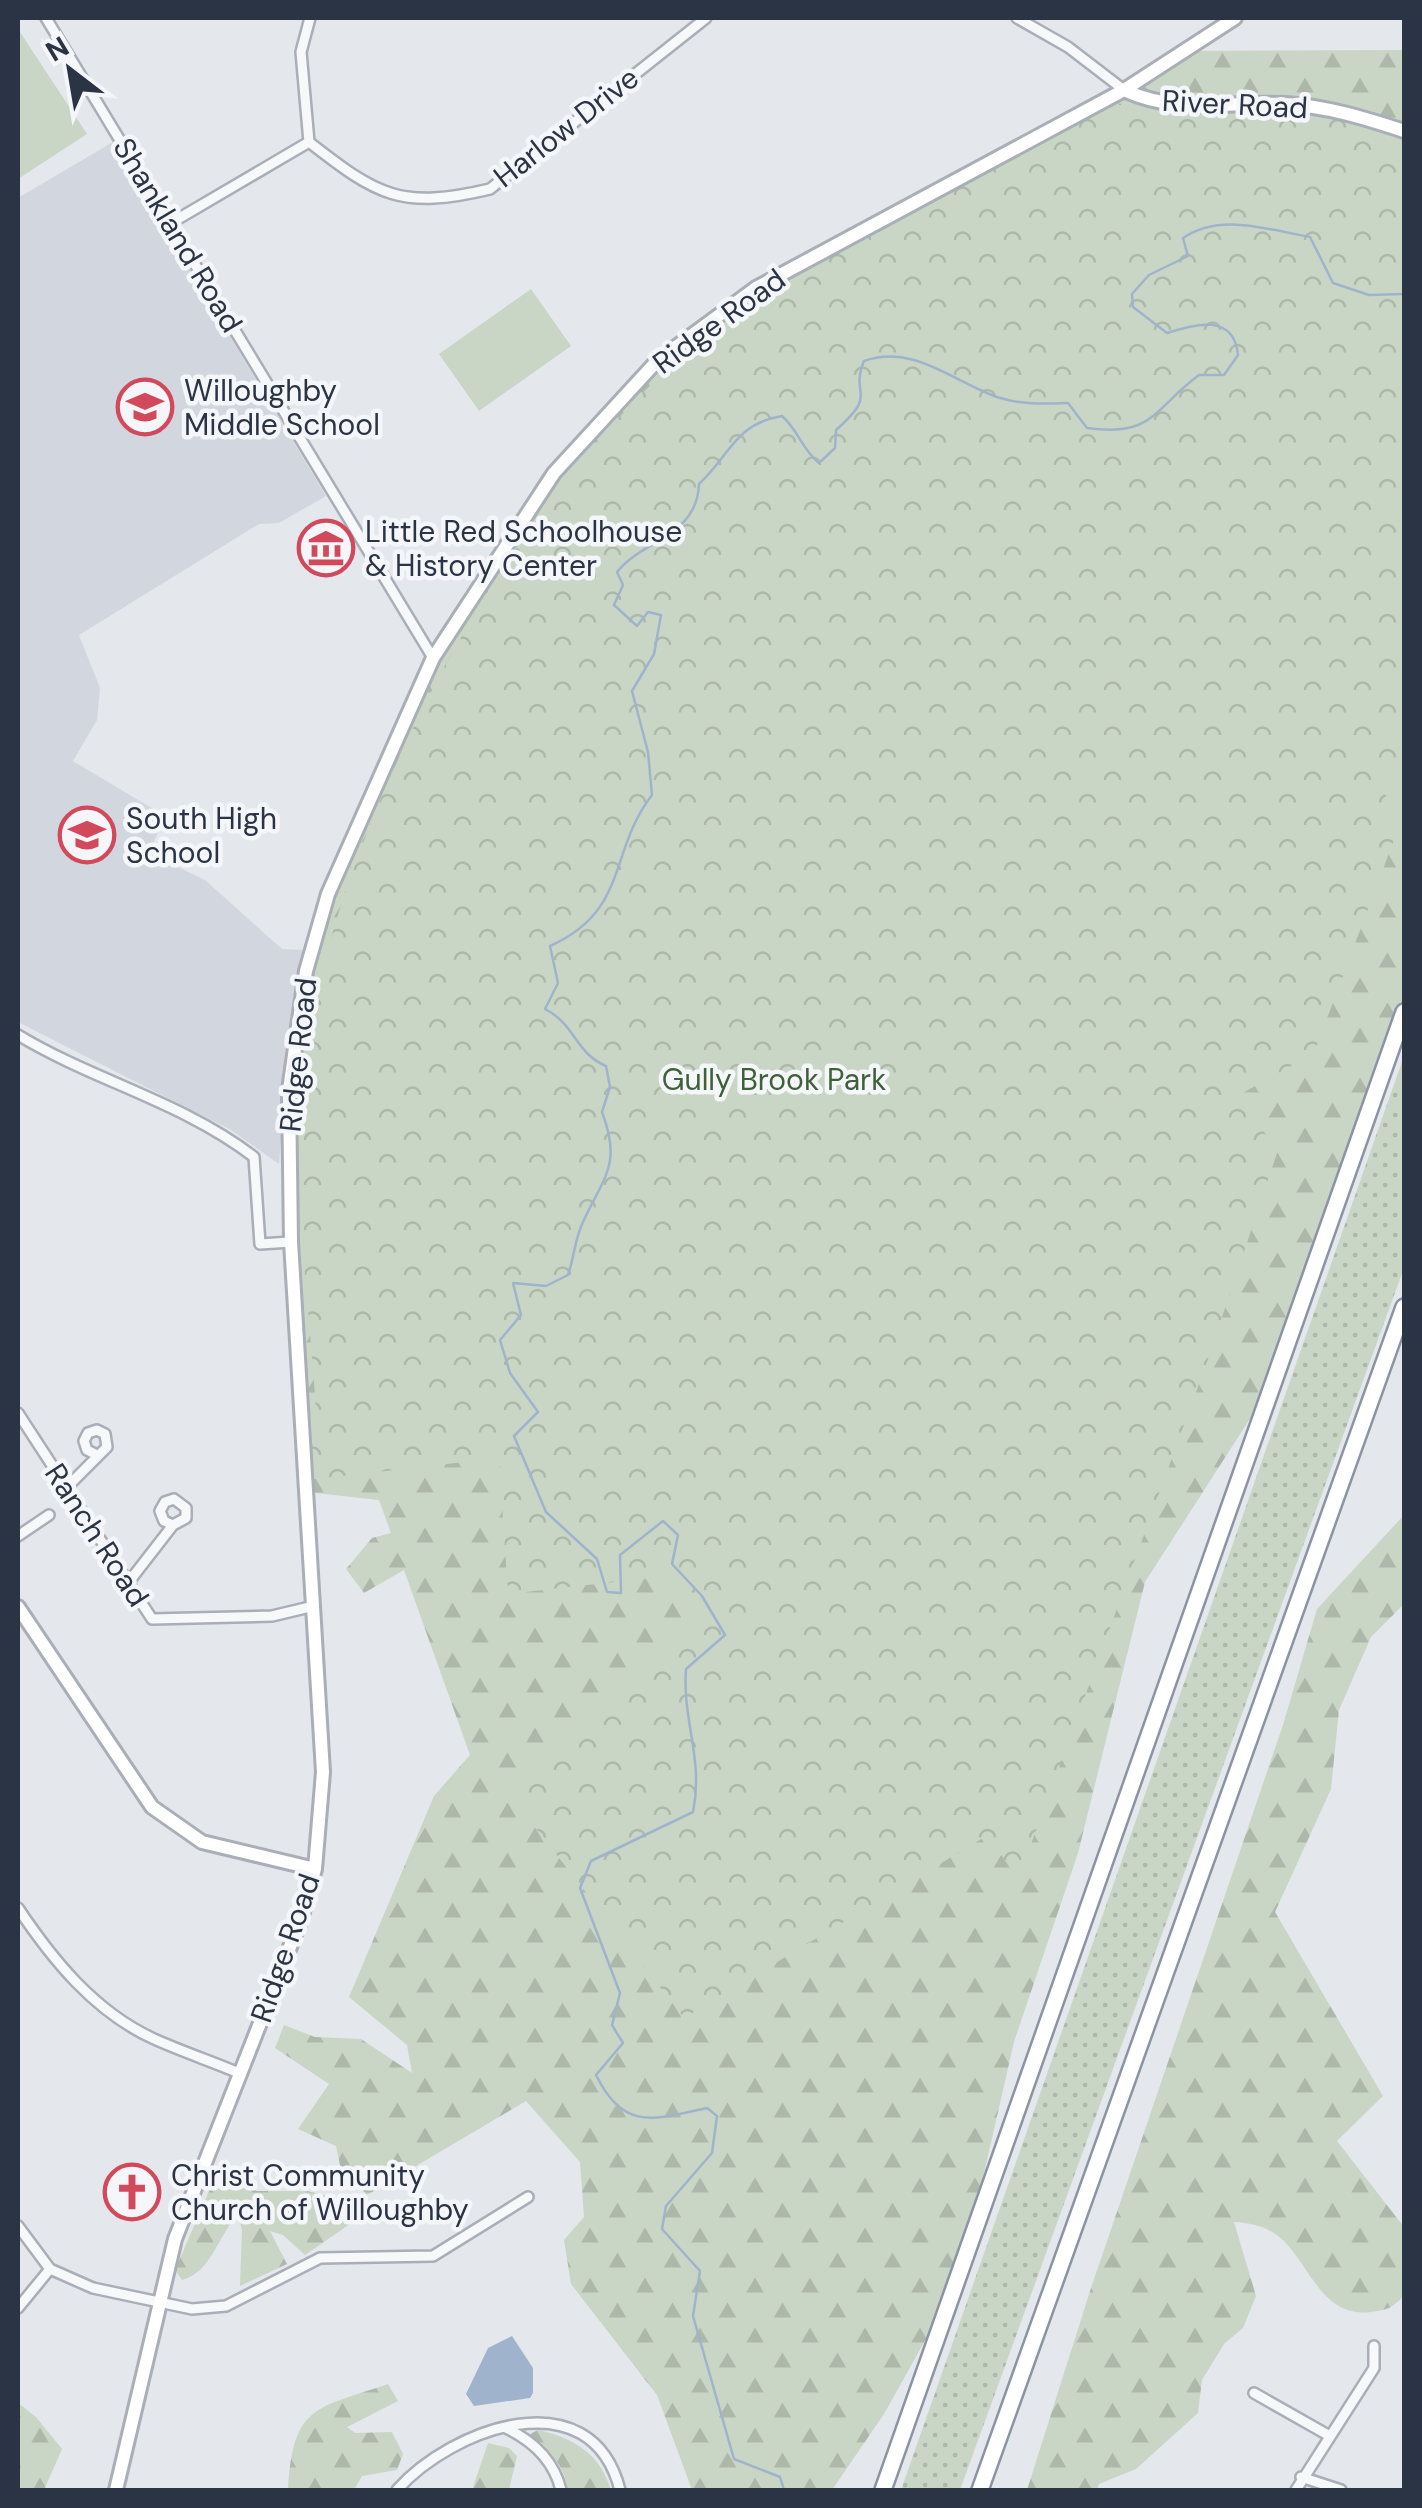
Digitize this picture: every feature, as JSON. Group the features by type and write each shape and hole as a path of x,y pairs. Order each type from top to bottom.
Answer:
{"highway":[{"path":"883,2490 1404,1012"},
{"path":"980,2490 1404,1307"}],"main road":[{"name":"Ridge Road","path":"116,2490 158,2302 196,2177 301,1919 314,1869 322,1772 291,1242 289,1090 306,971 328,894 351,834 433,658 554,474 657,361 756,288 1124,90 1235,18"},
{"name":"River Road","path":"1124,90 1160,105 1284,104 1329,109 1404,131"},
{"path":"18,1607 152,1807 202,1842 314,1869"}],"street":[{"name":"Shankland Road","path":"46,18 433,658"},
{"path":"171,223 309,142 301,52 310,18"},
{"name":"Harlow Drive","path":"309,142 362,182 398,198 446,199 490,188 706,18"},
{"path":"1017,18 1068,47 1124,90"},
{"path":"18,1035 53,1058 205,1122 240,1146 254,1157 260,1244 291,1242"},
{"name":"Ranch Road","path":"18,1414 148,1615 158,1621 272,1616 314,1606"},
{"path":"66,1488 85,1472 95,1454"},
{"path":"18,1536 49,1515"},
{"path":"128,1583 173,1526"},
{"path":"18,1908 44,1947 98,2004 149,2037 240,2073"},
{"path":"18,2226 50,2269 93,2288 192,2309 226,2306 320,2258 433,2256 528,2197"},
{"path":"18,2308 50,2269"},
{"path":"1296,2490 1300,2477 1374,2368 1374,2346"},
{"path":"1254,2393 1297,2413 1328,2435"},
{"path":"396,2490 418,2466 449,2446 503,2427 549,2424 592,2441 611,2463 620,2490"},
{"path":"503,2427 524,2437 547,2459 561,2490"},
{"path":"1300,2477 1341,2490"}],"shaded area":[{"path":"113,142 326,496 279,523 259,524 79,635 100,688 97,720 73,761 165,816 149,853 205,880 282,949 303,950 289,1030 279,1164 231,1130 18,1022 18,198"}],"green space":[{"path":"18,29 87,134 18,179"},
{"name":"Gully Brook Park","path":"1404,50 1404,1012 1280,1372 1145,1582 1078,1853 1014,2042 960,2278 884,2414 832,2490 692,2490 657,2395 571,2284 564,2240 584,2217 580,2162 526,2101 367,2195 340,2165 336,2146 298,2129 329,2084 275,2048 284,2025 315,2037 361,2039 412,2073 407,2045 349,1997 434,1796 470,1755 404,1570 364,1593 346,1569 372,1538 391,1533 379,1500 307,1492 291,1242 294,1043 328,894 433,658 554,473 657,361 756,288 1188,51"},
{"name":"Gully Brook Park","path":"1101,102 1148,106 1269,102 1404,131 1404,771 1380,786 1401,821 1314,1053 1241,1094 1277,1153 1207,1362 1018,1880 988,1835 684,2018 503,1786 698,1618 693,1573 508,1594 499,1458 307,1480 303,1412 316,1411 302,1237 300,1107 304,1064 324,964 358,857 404,746 462,636 528,532 601,438 679,359 761,299 755,287"},
{"path":"531,289 571,346 479,411 439,354"},
{"path":"1404,1056 1404,1268 960,2490 901,2490"},
{"path":"1404,1515 1404,1604 1371,1637 1339,1710 1331,1789 1275,1912 1383,2096 1337,2141 1404,2227 1404,2295 1393,2306 1371,2312 1341,2307 1320,2289 1278,2236 1248,2223 1234,2222 1256,2296 1243,2328 1224,2344 1202,2380 1198,2413 1136,2469 1099,2484 1097,2490 1027,2490 1091,2288 1283,1725 1317,1609"},
{"path":"216,2175 257,2191 307,2191 359,2203 363,2215 305,2255 283,2235 270,2231 287,2264 240,2286 242,2230 238,2215 207,2262 182,2280 175,2270"},
{"path":"388,2384 398,2401 347,2427 355,2433 392,2432 403,2454 397,2470 362,2476 354,2490 288,2490 295,2441 312,2414"},
{"path":"18,2403 36,2417 62,2449 44,2490 18,2490"},
{"path":"538,2430 584,2449 600,2466 611,2490 568,2490 559,2464 530,2434"},
{"path":"488,2443 509,2448 517,2456 509,2490 472,2490"}],"water":[{"path":"512,2336 533,2368 533,2393 530,2398 474,2406 466,2394 488,2348"}],"waterway":[{"path":"784,2490 780,2477 734,2459 693,2316 700,2271 662,2229 666,2206 712,2153 717,2116 707,2108 656,2118 629,2113 607,2093 596,2075 623,2043 612,2025 620,1993 580,1888 591,1861 693,1812 696,1775 686,1669 725,1635 702,1596 672,1564 678,1535 663,1521 620,1555 621,1593 607,1592 597,1559 546,1512 514,1436 538,1412 510,1373 500,1340 521,1315 513,1283 546,1286 568,1275 580,1228 604,1181 610,1158 602,1112 610,1087 606,1066 588,1054 563,1023 545,1009 558,983 550,946 593,916 614,879 638,816 652,795 648,752 632,691 654,654 661,615 648,612 637,626 614,605 623,585 617,572 679,526 696,502 699,484 734,442 753,426 782,416 819,463 835,448 836,430 857,408 864,361 899,357 932,367 1006,400 1068,403 1087,428 1109,430 1150,418 1199,375 1224,375 1238,355 1235,342 1221,327 1201,325 1167,333 1133,307 1132,294 1149,275 1188,256 1183,238 1197,230 1229,224 1310,237 1333,283 1369,295 1404,294"}],"place":[{"name":"Willoughby Middle School","path":"145,407"},
{"name":"Little Red Schoolhouse & History Center","path":"326,548"},
{"name":"South High School","path":"87,835"},
{"name":"Christ Community Church of Willoughby","path":"132,2192"}]}
